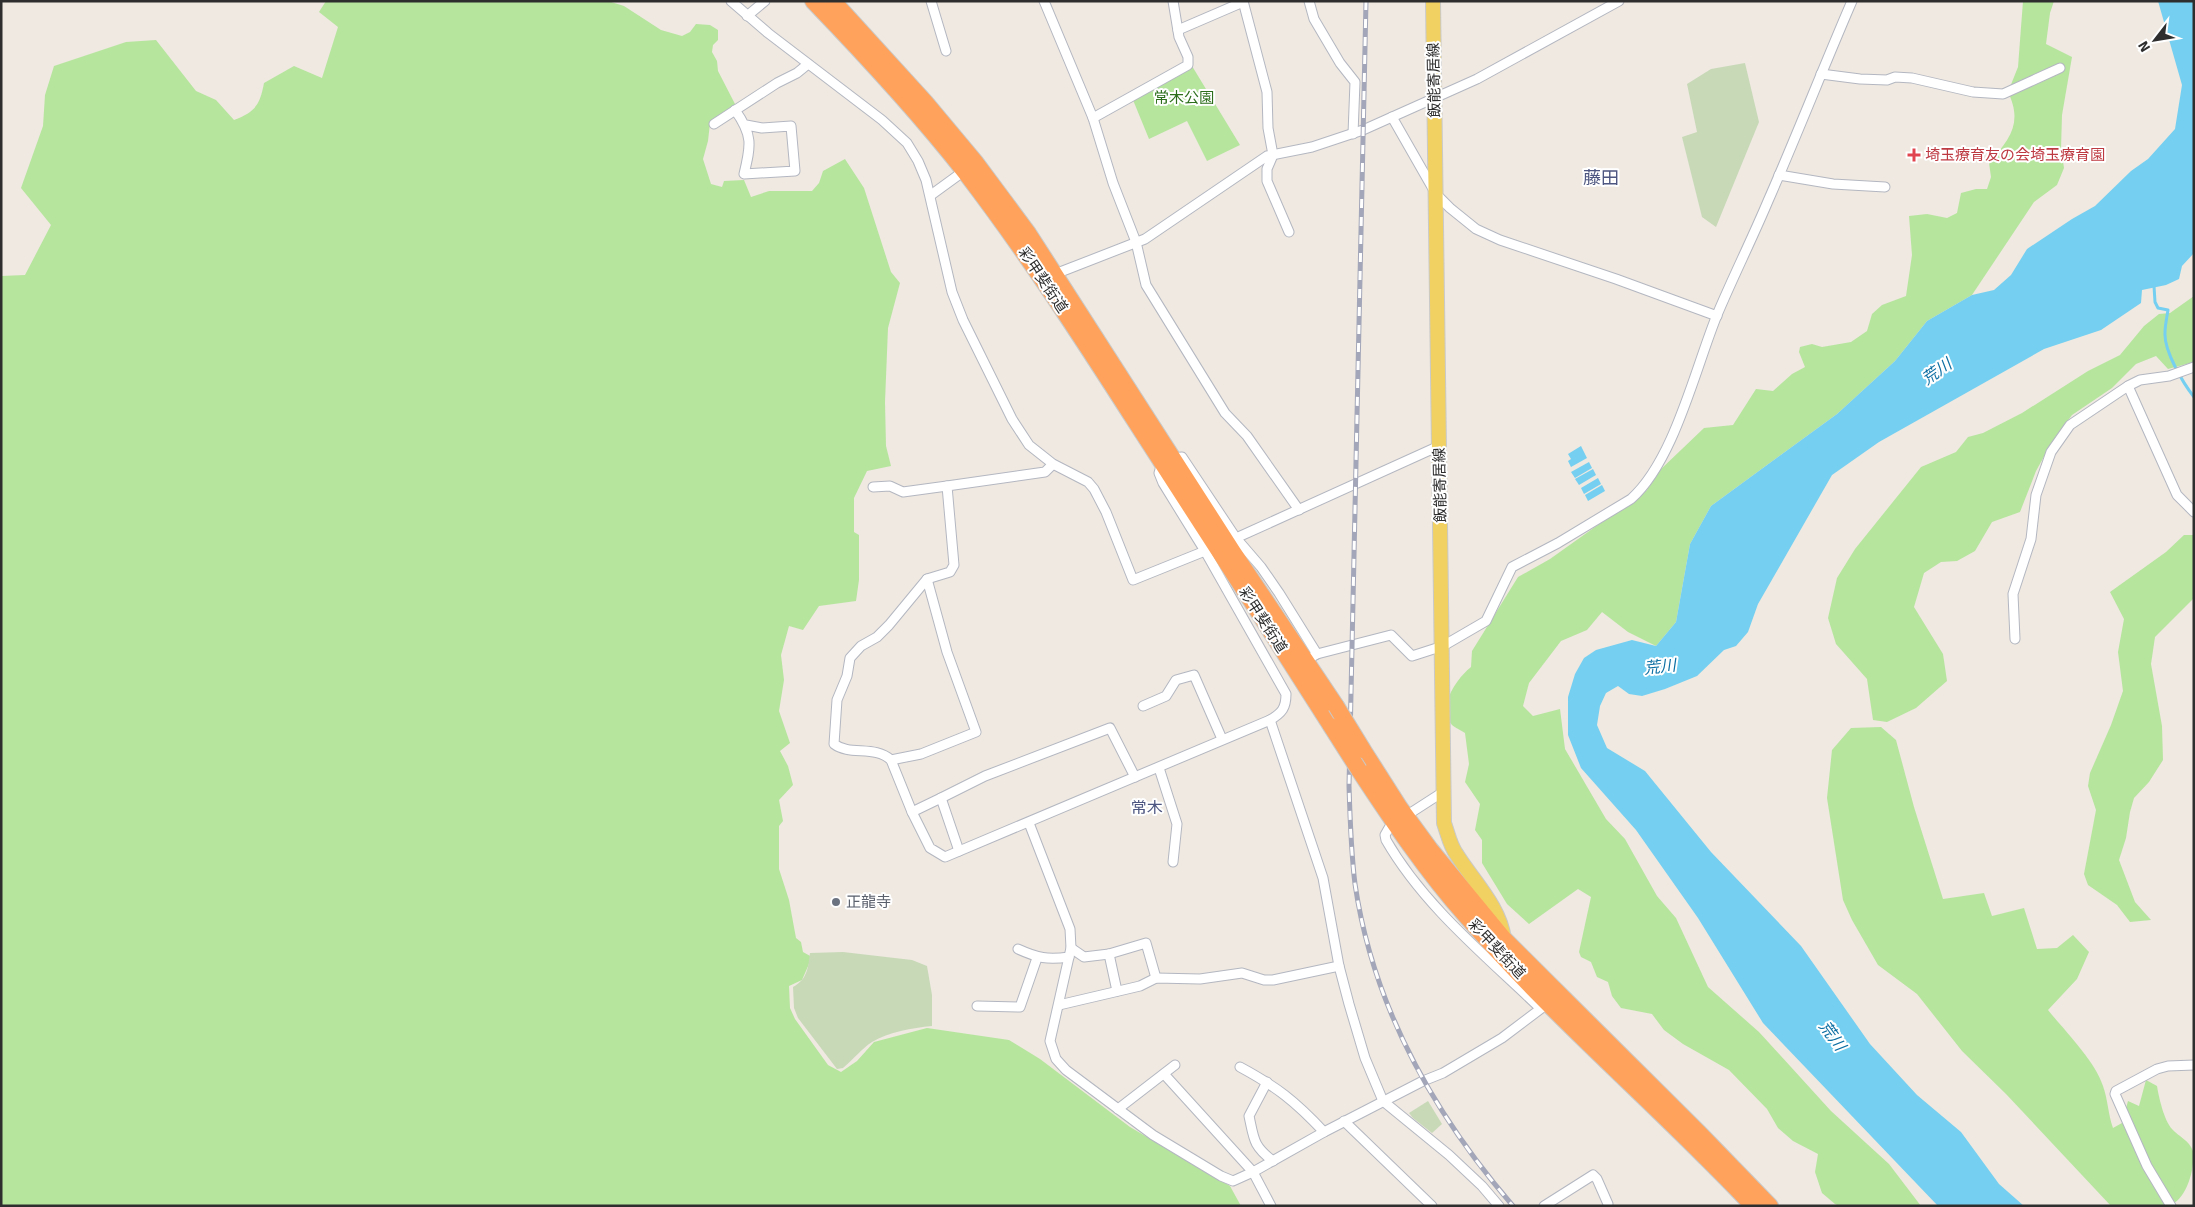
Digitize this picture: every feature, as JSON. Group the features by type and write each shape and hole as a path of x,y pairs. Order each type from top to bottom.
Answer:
{"highway":[{"name":"彩甲斐街道","path":"813,1 880,70 964,171 1044,280 1233,552 1336,706 1400,808 1500,944"},
{"name":"彩甲斐街道","path":"833,1 891,64 976,163 1028,233 1055,274 1331,726 1359,770 1432,874 1500,944 1550,1002 1694,1144 1752,1206"},
{"name":"彩甲斐街道","path":"1550,1002 1700,1133 1770,1206"}],"main road":[{"name":"飯能寄居線","path":"1433,1 1444,823 1456,854 1497,914 1503,927 1500,944"}],"street":[{"path":"731,1 747,16 882,120 907,143 918,161 930,195 952,292 963,320 1029,445 1053,464 1088,482 1094,489 1106,512 1133,580 1205,551"},
{"path":"747,16 765,1"},
{"path":"931,1 946,51"},
{"path":"1044,1 1093,118 1113,183 1136,242 1146,285 1212,394 1225,413 1247,436 1299,510"},
{"path":"1093,118 1188,64 1188,57 1179,38 1173,1"},
{"path":"1309,1 1314,19 1340,63 1355,82 1353,134"},
{"path":"1055,274 1145,239 1267,156 1312,147 1353,134 1392,117 1477,79 1619,1"},
{"path":"947,486 954,565 950,572 927,579 889,625 850,658 847,676 838,700 834,744 840,748 876,752 891,760 912,812 930,848 945,857 1159,768 1281,714 1286,705 1286,694 1278,678 1205,551 1163,483 1159,473 1168,460 1182,457 1192,470 1236,538 1279,593 1315,656 1391,635 1412,656 1442,646 1486,621 1512,567 1558,543 1631,499 1650,478 1667,448 1717,316 1852,1"},
{"path":"1178,30 1243,2 1267,92 1268,128 1272,155 1267,181 1289,232"},
{"path":"714,124 777,83 797,73 808,64"},
{"path":"1821,74 1860,79 1887,80 1895,77 1912,78 1973,92 2003,94 2060,68"},
{"path":"735,110 746,125 750,142 744,174 795,171 791,126 762,128 746,125"},
{"path":"1392,117 1436,194 1476,229 1500,240 1616,279 1717,316"},
{"path":"930,195 964,171"},
{"path":"1779,175 1833,184 1885,186"},
{"path":"2015,639 2013,594 2031,539 2036,495 2051,452 2070,425 2128,386 2140,380 2169,376 2194,367"},
{"path":"2128,386 2177,495 2194,512"},
{"path":"1236,538 1439,446"},
{"path":"873,487 890,486 903,492 1045,472 1053,464"},
{"path":"891,760 921,754 976,732 947,652 927,579"},
{"path":"1278,678 1288,672"},
{"path":"1142,706 1166,696 1176,680 1194,675 1222,739"},
{"path":"1270,720 1323,878 1339,966 1365,1058 1383,1101 1449,1155 1482,1186 1499,1206"},
{"path":"912,812 985,776 1110,728 1135,777"},
{"path":"1159,768 1177,824 1173,862"},
{"path":"1412,812 1443,792"},
{"path":"941,798 959,851"},
{"path":"1029,822 1070,929 1070,952 1050,1041 1056,1059 1066,1070 1153,1135 1221,1176 1233,1181 1344,1121 1443,1073 1502,1038 1550,1002 1462,934 1419,887 1386,840 1385,836 1389,828"},
{"path":"1018,949 1037,958 1052,959 1070,952 1084,957 1109,954 1146,943 1156,978"},
{"path":"1109,954 1117,991"},
{"path":"978,1006 1020,1007 1037,958"},
{"path":"1059,1005 1140,986 1156,978 1200,979 1242,973 1264,980 1273,980 1339,966"},
{"path":"1118,1109 1175,1065"},
{"path":"2171,1206 2143,1159 2115,1094 2116,1090 2157,1069 2168,1066 2194,1065"},
{"path":"1240,1067 1268,1082 1298,1104 1324,1132"},
{"path":"1164,1074 1252,1172 1271,1206"},
{"path":"1268,1082 1249,1116 1255,1144 1273,1160"},
{"path":"1344,1121 1432,1206"},
{"path":"1544,1206 1594,1176 1598,1179 1608,1204"}],"green space":[{"path":"326,1 608,1 624,6 661,30 682,36 690,32 696,24 710,25 718,30 718,40 713,45 712,52 717,61 718,71 735,104 710,123 703,159 711,184 722,187 724,181 744,180 751,197 769,191 812,191 819,183 823,171 845,159 864,188 891,272 900,283 888,328 885,402 886,446 891,466 867,471 854,498 854,532 859,535 859,580 856,601 819,606 803,630 789,626 781,655 784,680 779,711 790,743 780,751 788,766 793,785 779,800 783,821 779,826 779,869 789,900 796,938 801,942 803,952 812,957 802,980 789,986 790,1008 795,1019 828,1065 841,1072 857,1061 874,1042 927,1028 1009,1040 1040,1059 1130,1127 1230,1186 1241,1206 1,1206 1,276 25,275 51,225 21,188 43,126 45,95 54,66 126,42 156,40 196,91 216,100 234,120 252,111 261,97 264,83 294,66 322,78 338,27 319,12"},
{"path":"2023,1 2054,1 2050,13 2046,44 2072,57 2062,115 2061,149 2064,168 2057,185 2034,202 1972,295 1927,321 1895,361 1837,414 1711,506 1690,544 1676,622 1656,646 1628,632 1602,612 1587,630 1561,641 1529,683 1523,706 1533,716 1560,709 1565,749 1606,819 1625,839 1657,896 1676,918 1708,987 1759,1032 1831,1111 1889,1164 1921,1206 1839,1206 1822,1193 1815,1172 1818,1154 1793,1141 1778,1128 1767,1109 1729,1070 1683,1044 1664,1030 1652,1014 1621,1008 1612,996 1608,982 1597,977 1591,962 1581,957 1579,952 1591,897 1578,889 1529,924 1507,904 1482,863 1482,840 1475,830 1480,804 1465,782 1469,764 1465,733 1452,725 1446,710 1447,702 1460,678 1471,667 1472,651 1518,577 1550,559 1647,490 1660,470 1704,428 1733,425 1756,389 1773,391 1792,374 1805,367 1799,352 1800,347 1812,344 1822,347 1851,342 1867,331 1872,314 1882,305 1906,296 1912,255 1909,216 1927,214 1947,218 1957,213 1961,193 1976,189 1987,189 1991,177 1989,163 2003,146 2012,130 2014,113 2008,92 2018,67"},
{"path":"1745,63 1759,122 1716,227 1702,217 1682,137 1697,132 1687,84 1711,69"},
{"name":"常木公園","path":"1192,66 1240,145 1207,161 1187,121 1149,139 1133,100"},
{"path":"2194,296 2194,362 2168,369 2156,356 2136,364 2112,388 2072,415 2052,442 2036,471 2020,512 1992,522 1975,551 1957,561 1941,562 1924,573 1914,607 1943,654 1947,681 1916,708 1887,722 1873,720 1867,679 1836,644 1828,618 1837,578 1855,549 1921,467 1956,452 1968,437 1983,433 2022,413 2088,371 2120,355 2144,326 2159,314 2170,313"},
{"path":"2184,535 2194,535 2194,598 2155,637 2151,664 2162,726 2163,760 2149,782 2134,798 2126,838 2119,860 2135,902 2151,920 2130,922 2117,905 2088,885 2084,874 2096,810 2088,786 2090,773 2111,725 2123,691 2118,652 2124,619 2110,592 2166,552"},
{"path":"1881,727 1896,740 1914,807 1943,899 1984,893 1992,916 2024,908 2037,949 2057,948 2073,935 2089,952 2077,979 2048,1010 2087,1057 2099,1076 2105,1091 2113,1128 2122,1123 2128,1101 2139,1106 2146,1080 2157,1086 2162,1109 2169,1125 2189,1144 2193,1151 2193,1166 2185,1190 2181,1197 2169,1206 2111,1206 2006,1094 1962,1051 1917,994 1878,965 1852,920 1843,900 1827,798 1832,750 1851,728"},
{"path":"843,952 912,960 927,966 932,995 932,1026 901,1031 872,1042 843,1068 837,1069 798,1018 794,1008 793,987 802,980 808,968 810,953"},
{"path":"1428,1101 1442,1124 1432,1133 1409,1113"}],"water":[{"name":"荒川","path":"2158,1 2194,1 2194,253 2182,266 2179,279 2166,285 2142,290 2141,303 2101,330 2044,349 1879,442 1832,475 1758,604 1748,632 1736,646 1724,650 1697,676 1642,696 1629,694 1618,686 1606,693 1600,706 1597,725 1607,748 1645,771 1711,852 1801,946 1870,1044 1917,1095 1961,1132 1999,1184 2024,1206 1938,1206 1763,1023 1698,918 1636,830 1581,768 1568,735 1568,697 1575,674 1584,658 1596,650 1632,640 1656,646 1676,622 1690,544 1711,506 1837,414 1895,361 1927,321 1972,295 1994,290 2011,275 2027,249 2095,206 2131,171 2148,159 2175,129 2182,85"},
{"path":"1581,446 1587,458 1571,467 1568,461 1571,459 1568,454"},
{"path":"1589,462 1592,468 1575,478 1571,472"},
{"path":"1593,469 1596,475 1579,485 1575,479"},
{"path":"1598,478 1601,484 1584,494 1581,488"},
{"path":"1602,485 1605,491 1588,501 1585,495"}],"waterway":[{"path":"2154,286 2155,302 2158,308 2168,310 2165,333 2168,349 2180,375 2194,397"}],"railway":[{"path":"1366,1 1349,786 1355,884 1364,929 1376,973 1392,1016 1411,1057 1433,1096 1458,1134 1484,1171 1513,1206"}],"place":[{"name":"埼玉療育友の会埼玉療育園","path":"1914,155"},
{"name":"正龍寺","path":"836,902"}],"district":[{"name":"藤田","path":"1601,178"},
{"name":"常木","path":"1147,808"}]}
